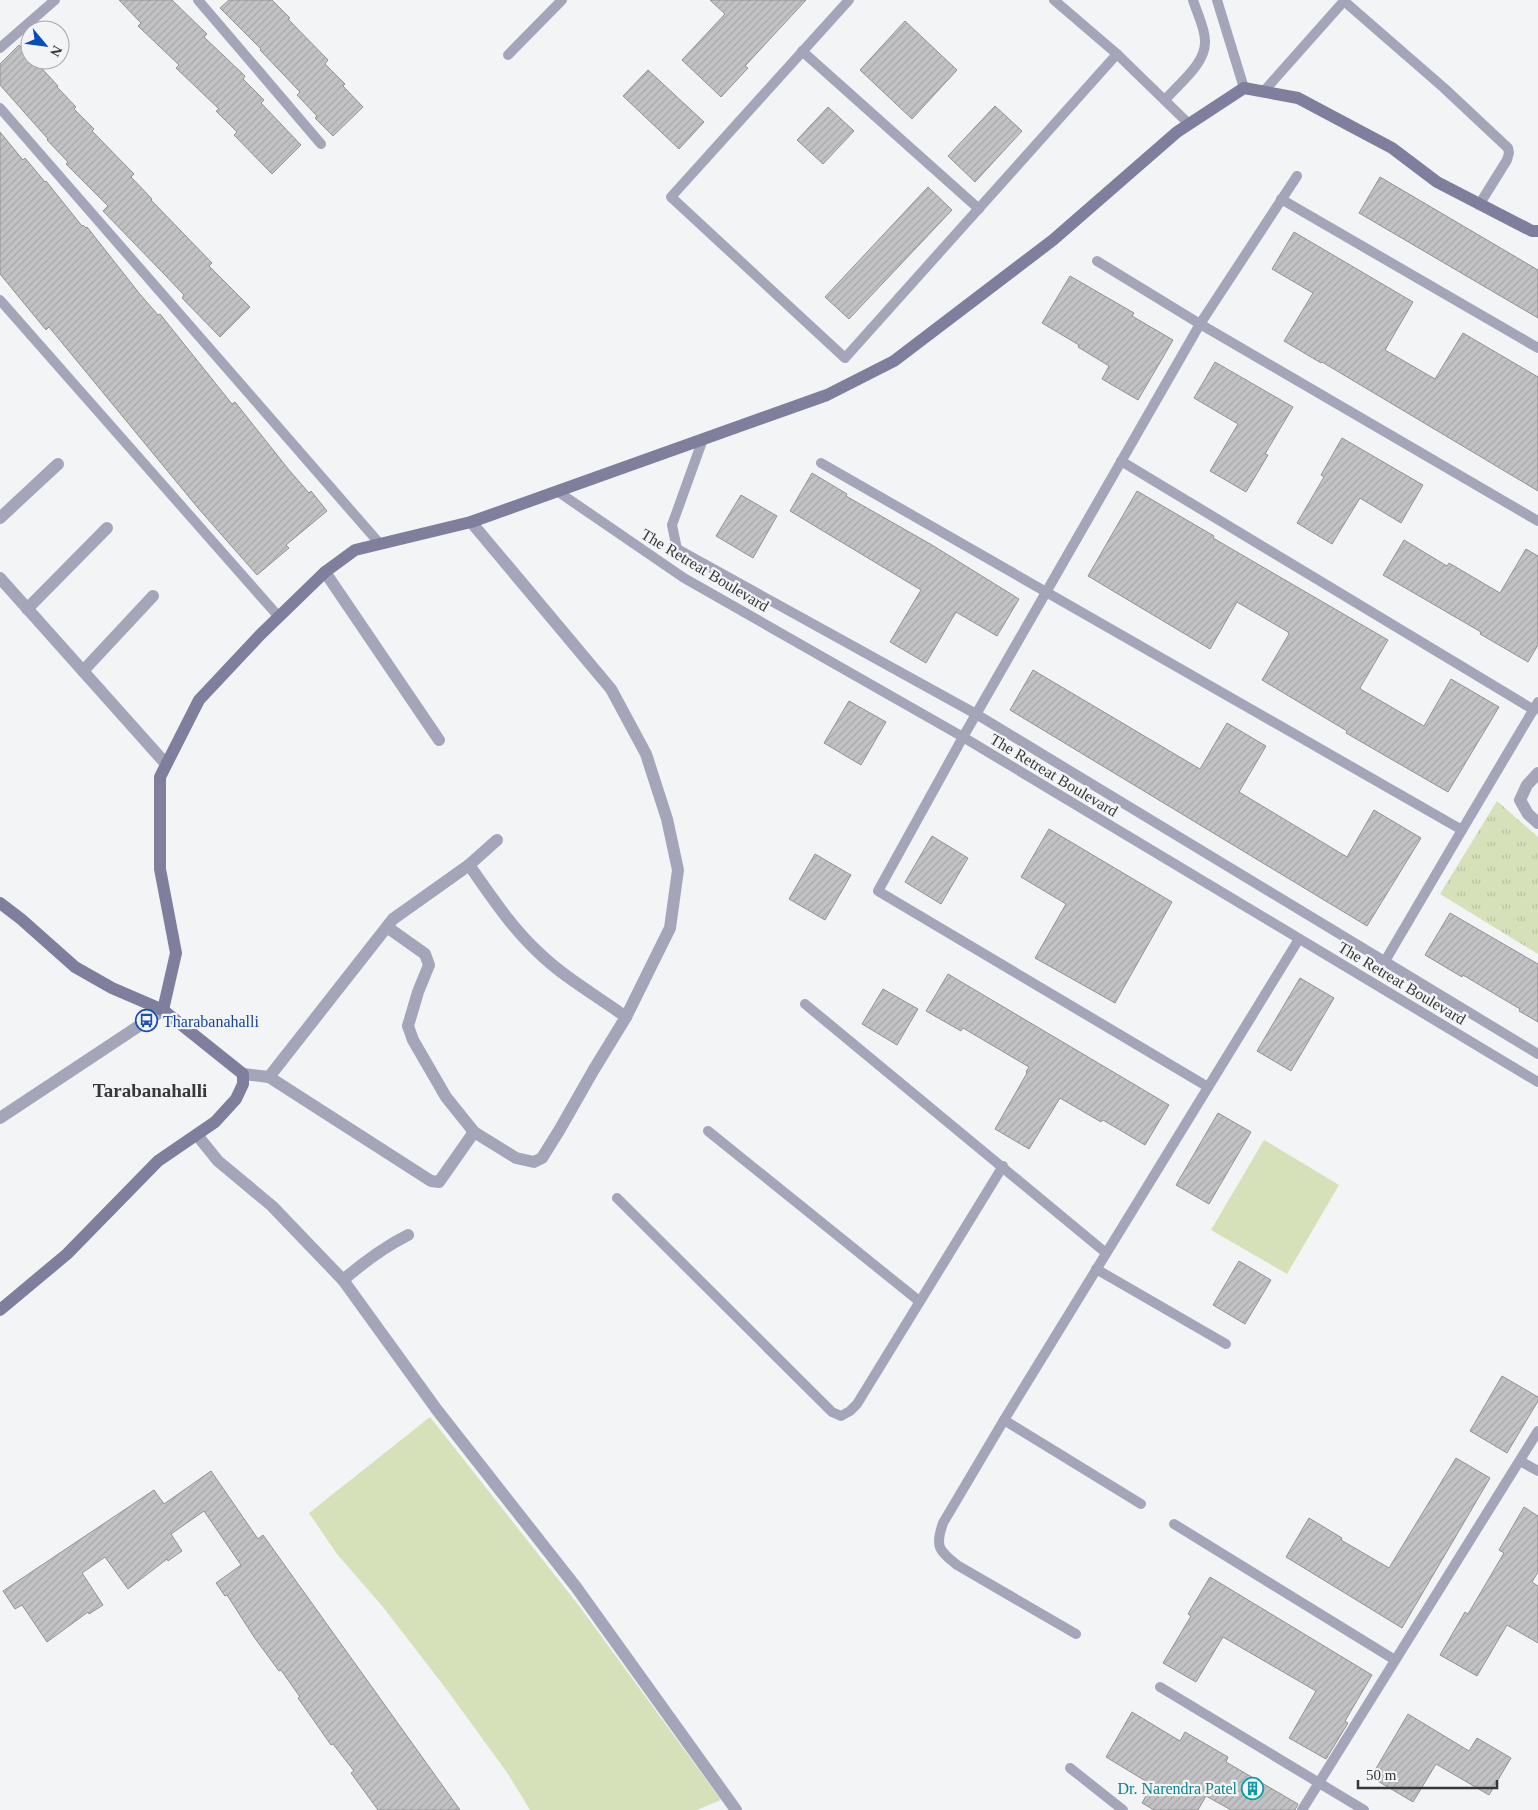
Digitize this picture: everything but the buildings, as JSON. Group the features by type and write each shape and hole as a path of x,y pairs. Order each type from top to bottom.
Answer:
{"street":[{"path":"0,1118 163,1010 176,954 160,869 160,777 200,700 325,572 355,550 471,522 827,394 894,361 1054,240 1177,132 1244,88 1298,98 1392,148 1437,182 1479,205 1532,230 1538,231"},
{"path":"0,518 58,464"},
{"path":"387,927 425,954 429,965 418,992 408,1026 413,1040 446,1097 474,1132 516,1158 534,1162 542,1158 626,1017 670,928 678,870 667,819 646,754 611,689 471,522"},
{"path":"28,609 107,528"},
{"path":"325,572 439,740"},
{"path":"0,578 166,764"},
{"path":"83,671 153,596"},
{"path":"1538,773 1526,784 1520,800 1528,814 1538,823"},
{"path":"269,1077 393,919 469,865 497,840"},
{"path":"469,865 508,920 538,952 559,970 626,1017"},
{"path":"0,903 75,967 112,988 163,1010 242,1074 269,1077 431,1180 440,1182 474,1132"},
{"path":"0,1310 67,1254 158,1161 215,1122 236,1099 243,1084 242,1074"},
{"path":"197,1134 218,1161 272,1206 343,1280 437,1410 576,1587 736,1810"},
{"path":"343,1280 373,1256 408,1234"}],"lane":[{"path":"0,48 55,0"},
{"path":"198,0 321,144"},
{"path":"508,55 562,0"},
{"path":"849,0 671,197 845,358 1117,54"},
{"path":"1054,0 1117,54 1189,124"},
{"path":"1165,100 1193,70 1201,59 1204,50 1204,34 1193,0"},
{"path":"1217,0 1244,88"},
{"path":"1264,91 1344,0 1444,88 1508,148 1507,160 1479,205"},
{"path":"802,51 979,209"},
{"path":"0,108 380,544"},
{"path":"1208,1087 878,891 976,714 1200,324 1297,176"},
{"path":"1281,199 1538,348"},
{"path":"1097,261 1200,324 1538,521"},
{"path":"0,300 279,617"},
{"path":"703,438 672,525 677,548 976,714 1538,1054"},
{"path":"1121,462 1536,706 1385,961"},
{"path":"821,463 1462,830"},
{"name":"The Retreat Boulevard","path":"557,491 684,578 963,737 1538,1082"},
{"path":"1076,1634 957,1565 942,1554 938,1538 943,1523 1004,1420 1299,939"},
{"path":"805,1004 1106,1253"},
{"path":"708,1131 919,1301"},
{"path":"617,1198 832,1412 842,1416 857,1404 1003,1166"},
{"path":"1096,1269 1226,1344"},
{"path":"1004,1420 1096,1475 1140,1504"},
{"path":"1302,1810 1538,1431"},
{"path":"1520,1460 1538,1472"},
{"path":"1174,1524 1395,1660"},
{"path":"1160,1687 1364,1810"},
{"path":"1070,1768 1123,1810"}],"green space":[{"path":"1497,801 1538,837 1538,954 1440,894"},
{"path":"1264,1140 1339,1185 1287,1274 1211,1230"},
{"path":"430,1417 580,1607 721,1800 697,1810 530,1810 508,1774 447,1690 383,1607 337,1554 309,1513"}],"place":[{"name":"Tharabanahalli","path":"147,1021"},
{"name":"Dr. Narendra Patel","path":"1253,1788"}],"district":[{"name":"Tarabanahalli","path":"150,1090"}]}
